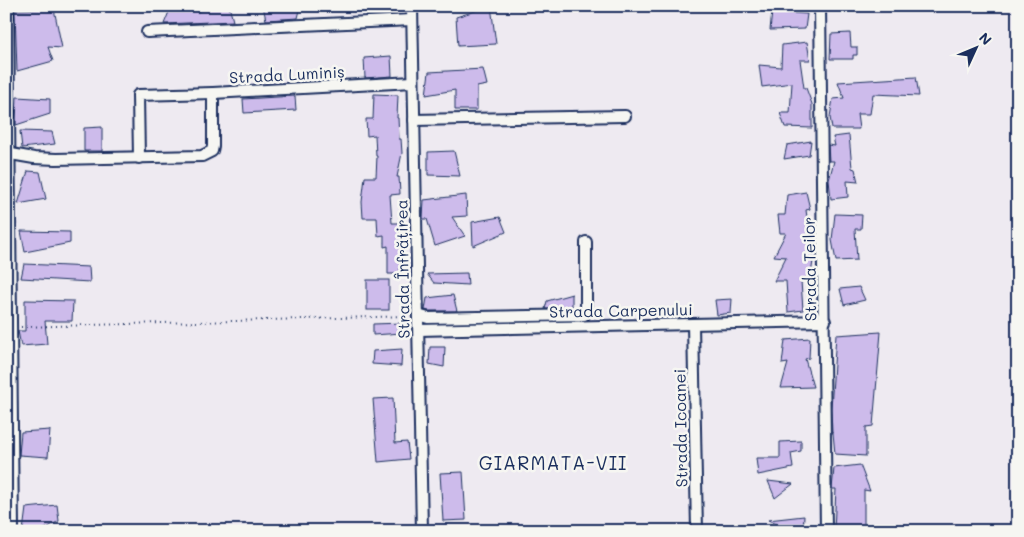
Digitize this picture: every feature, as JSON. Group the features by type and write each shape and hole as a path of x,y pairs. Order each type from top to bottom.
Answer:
{"street":[{"path":"8,6 11,154 13,531"},
{"name":"Strada Înfrățirea","path":"412,6 422,531"},
{"name":"Strada Teilor","path":"820,6 826,531"},
{"path":"146,32 412,20"},
{"name":"Strada Luminiș","path":"11,154 56,159 202,156 212,151 213,146 213,93 414,82"},
{"path":"139,158 138,95 213,93"},
{"path":"414,120 625,116"},
{"path":"584,326 586,309 586,242"},
{"path":"418,315 428,318 584,315"},
{"name":"Strada Carpenului","path":"419,330 824,321"},
{"name":"Strada Icoanei","path":"693,324 697,531"}],"path":[{"path":"12,328 418,315"}],"building":[{"path":"197,6 197,12 217,6 229,6 233,21 164,24 171,7"},
{"path":"263,6 301,6 298,18 266,20"},
{"path":"491,6 496,44 458,46 456,17"},
{"path":"54,9 62,48 48,47 53,61 17,71 15,10"},
{"path":"772,12 807,14 805,29 770,30"},
{"path":"850,33 851,47 857,47 857,55 853,55 853,59 830,59 831,34"},
{"path":"807,42 810,60 800,60 804,88 806,88 812,104 812,128 785,127 780,113 790,113 792,83 762,87 759,65 781,67 782,45"},
{"path":"391,56 392,76 365,78 364,58"},
{"path":"483,69 487,85 477,87 477,110 455,110 455,90 426,95 429,72"},
{"path":"916,77 919,96 873,94 870,114 857,114 859,129 832,129 830,117 833,99 844,98 838,82"},
{"path":"374,94 398,95 397,118 402,153 397,177 399,177 400,194 390,195 392,223 400,223 400,235 402,235 400,274 388,274 388,246 384,247 384,235 378,236 377,218 363,218 362,202 365,177 376,177 375,135 367,136 366,119 373,119"},
{"path":"295,96 296,110 244,113 243,99"},
{"path":"17,97 50,99 50,114 16,125"},
{"path":"102,127 102,151 84,151 84,128"},
{"path":"20,131 52,132 55,144 22,148"},
{"path":"849,135 852,168 855,169 858,182 847,181 848,197 831,199 829,180 834,161 829,161 828,145 835,146 833,137"},
{"path":"811,141 809,155 784,159 787,145"},
{"path":"454,151 460,176 428,175 428,152"},
{"path":"28,171 40,172 46,199 18,204"},
{"path":"806,192 810,209 806,210 813,261 810,281 801,281 803,310 788,312 786,281 774,281 786,257 774,256 786,233 780,233 778,215 785,215 787,195"},
{"path":"466,195 467,216 452,217 465,236 435,246 427,219 423,219 424,200"},
{"path":"835,214 862,215 861,229 855,229 857,260 836,261 832,240"},
{"path":"500,217 506,232 473,246 472,222"},
{"path":"21,231 70,232 70,243 25,252"},
{"path":"24,264 89,267 90,282 21,278"},
{"path":"467,273 468,285 434,283 427,274"},
{"path":"367,280 389,280 389,310 367,310"},
{"path":"859,287 865,300 844,305 840,289"},
{"path":"572,294 572,308 545,309 547,301"},
{"path":"453,295 457,311 425,310 427,298"},
{"path":"732,299 731,313 717,315 715,300"},
{"path":"25,300 73,301 72,321 45,321 47,344 21,346 18,331 25,331"},
{"path":"403,323 402,333 373,335 373,324"},
{"path":"881,332 873,426 866,427 866,456 835,454 831,408 836,335"},
{"path":"810,338 809,358 805,359 813,387 781,388 788,363 782,364 785,340"},
{"path":"430,347 445,347 444,367 429,364"},
{"path":"402,349 401,366 372,364 373,351"},
{"path":"393,398 395,443 407,442 409,459 378,462 373,399"},
{"path":"50,430 48,457 19,455 21,432"},
{"path":"801,441 801,451 791,453 793,468 758,475 756,458 780,458 780,442"},
{"path":"860,465 870,491 864,490 864,531 834,531 836,489 832,489 834,468"},
{"path":"463,472 466,520 443,521 440,473"},
{"path":"768,481 793,484 775,498"},
{"path":"57,505 59,521 41,531 23,531 26,508"},
{"path":"804,516 803,531 792,531 768,520"}],"district":[{"name":"GIARMATA-VII","path":"553,462"}]}
